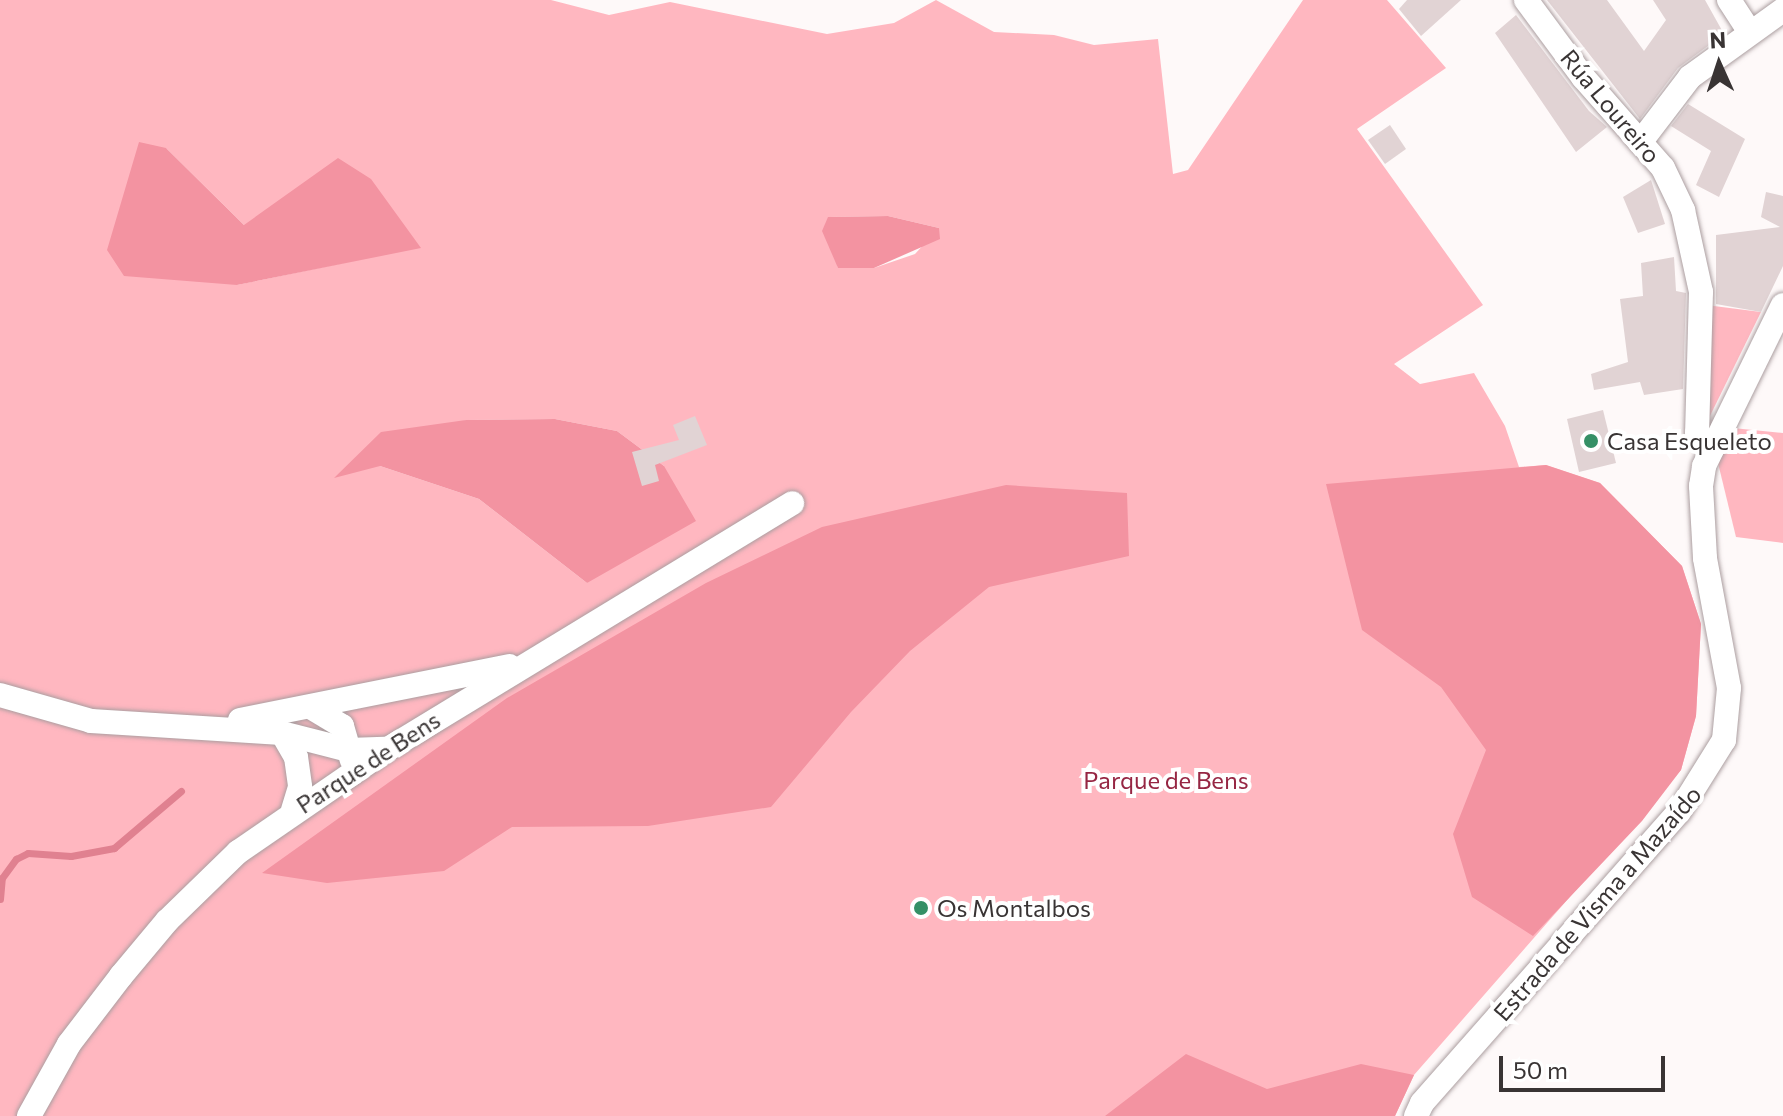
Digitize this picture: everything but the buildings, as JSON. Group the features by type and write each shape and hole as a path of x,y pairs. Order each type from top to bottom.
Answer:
{"street":[{"name":"Rúa Loureiro","path":"1526,0 1583,77 1642,140 1663,168 1694,249 1702,332 1697,433 1712,449"},
{"path":"1729,0 1749,31"},
{"path":"1642,140 1690,77 1749,31 1783,10"},
{"name":"Estrada de Visma a Mazaído","path":"1416,1116 1422,1103 1679,812 1724,740 1729,688 1702,523 1701,486 1712,449 1783,305"},
{"name":"Parque de Bens","path":"29,1116 69,1044 167,921 238,852 352,760 388,749 792,503"},
{"path":"210,726 526,663"},
{"path":"0,695 91,721 210,726 282,733 352,760"},
{"path":"312,708 342,726 352,760"},
{"path":"282,733 296,757 300,787 293,810"}],"green space":[{"name":"Parque de Bens","path":"0,0 551,0 609,15 670,2 827,34 894,23 936,0 994,32 1054,35 1094,45 1158,39 1173,174 1188,170 1303,0 1387,0 1446,68 1357,129 1483,305 1394,364 1420,384 1474,373 1505,426 1519,467 1546,465 1600,483 1682,566 1701,624 1696,716 1681,770 1414,1075 1395,1116 0,1116","holes":["166,148 244,225 420,247 237,285","888,216 939,228 915,254 874,268 838,268 829,217","555,419 617,431 664,466 587,583 479,499 380,466 466,420"]},
{"path":"1706,305 1761,312 1705,426"},
{"path":"1733,428 1783,433 1783,543 1736,537 1718,463"}],"shaded area":[{"path":"139,142 166,148 244,225 338,158 371,179 421,248 237,285 124,276 107,250"},
{"path":"888,216 939,228 940,239 874,268 838,268 822,231 828,217"},
{"path":"555,419 617,431 664,466 696,521 587,583 479,499 380,466 334,478 381,432 466,420"},
{"path":"1546,465 1600,483 1682,566 1701,624 1696,716 1681,770 1642,821 1533,936 1472,897 1453,834 1486,750 1441,687 1362,630 1326,484"},
{"path":"1006,485 1127,493 1129,556 989,587 910,651 851,712 771,807 648,826 512,827 444,871 327,883 262,873 507,698 706,583 822,527"},
{"path":"1186,1054 1267,1089 1361,1064 1414,1075 1395,1116 1105,1116"}],"waterway":[{"path":"0,899 2,878 16,859 28,853 71,856 114,848 181,791"}],"place":[{"name":"Casa Esqueleto","path":"1591,441"},
{"name":"Os Montalbos","path":"921,908"}]}
